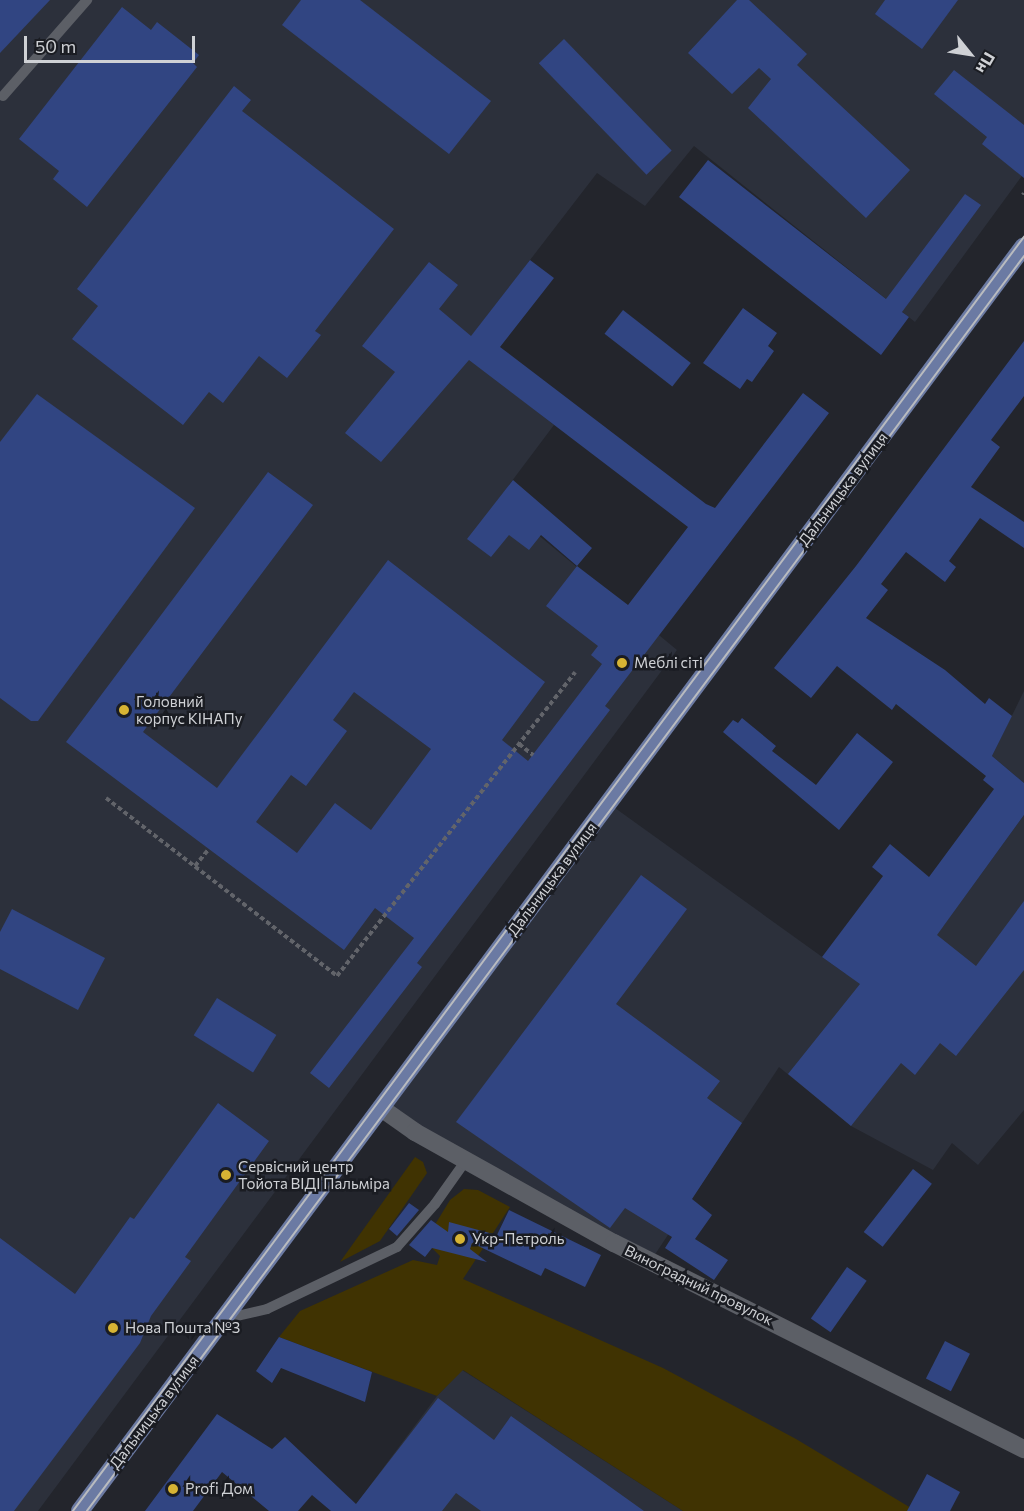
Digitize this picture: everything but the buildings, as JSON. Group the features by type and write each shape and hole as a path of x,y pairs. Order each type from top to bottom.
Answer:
{"main road":[{"name":"Дальницька вулиця","path":"80,1511 1024,246"}],"street":[{"name":"Виноградний провулок","path":"381,1108 415,1132 614,1243 1024,1449"}],"lane":[{"path":"3,96 87,0"},
{"path":"224,1319 267,1308 397,1247 435,1204 467,1159"}],"path":[{"path":"106,798 337,976 575,672"},
{"path":"519,744 533,755"},
{"path":"195,866 209,849"}],"shaded area":[{"path":"0,0 1024,0 1024,173 915,322 694,146 645,206 597,173 460,351 554,425 497,501 677,650 38,1511 0,1511"},
{"path":"1024,691 1024,783 992,756"},
{"path":"615,808 846,974 944,925 1024,815 1024,1110 978,1165 952,1143 933,1170 851,1126 779,1067 652,1259 388,1110"},
{"path":"415,1157 423,1162 427,1173 380,1241 340,1262"},
{"path":"464,1189 478,1190 510,1207 463,1279 663,1368 796,1439 916,1511 683,1511 463,1370 437,1396 279,1337 300,1311 413,1260 437,1265 440,1256 425,1241 450,1200"},
{"path":"462,1370 683,1511 351,1511 437,1396"}],"tram line":[{"path":"73,1511 1024,237"},
{"path":"87,1511 1024,256"}],"place":[{"name":"Меблі сіті","path":"622,663"},
{"name":"Головний корпус КІНАПу","path":"124,710"},
{"name":"Сервісний центр Тойота ВІДІ Пальміра","path":"226,1175"},
{"name":"Укр-Петроль","path":"460,1239"},
{"name":"Нова Пошта №3","path":"113,1328"},
{"name":"Profi Дом","path":"173,1489"}]}
